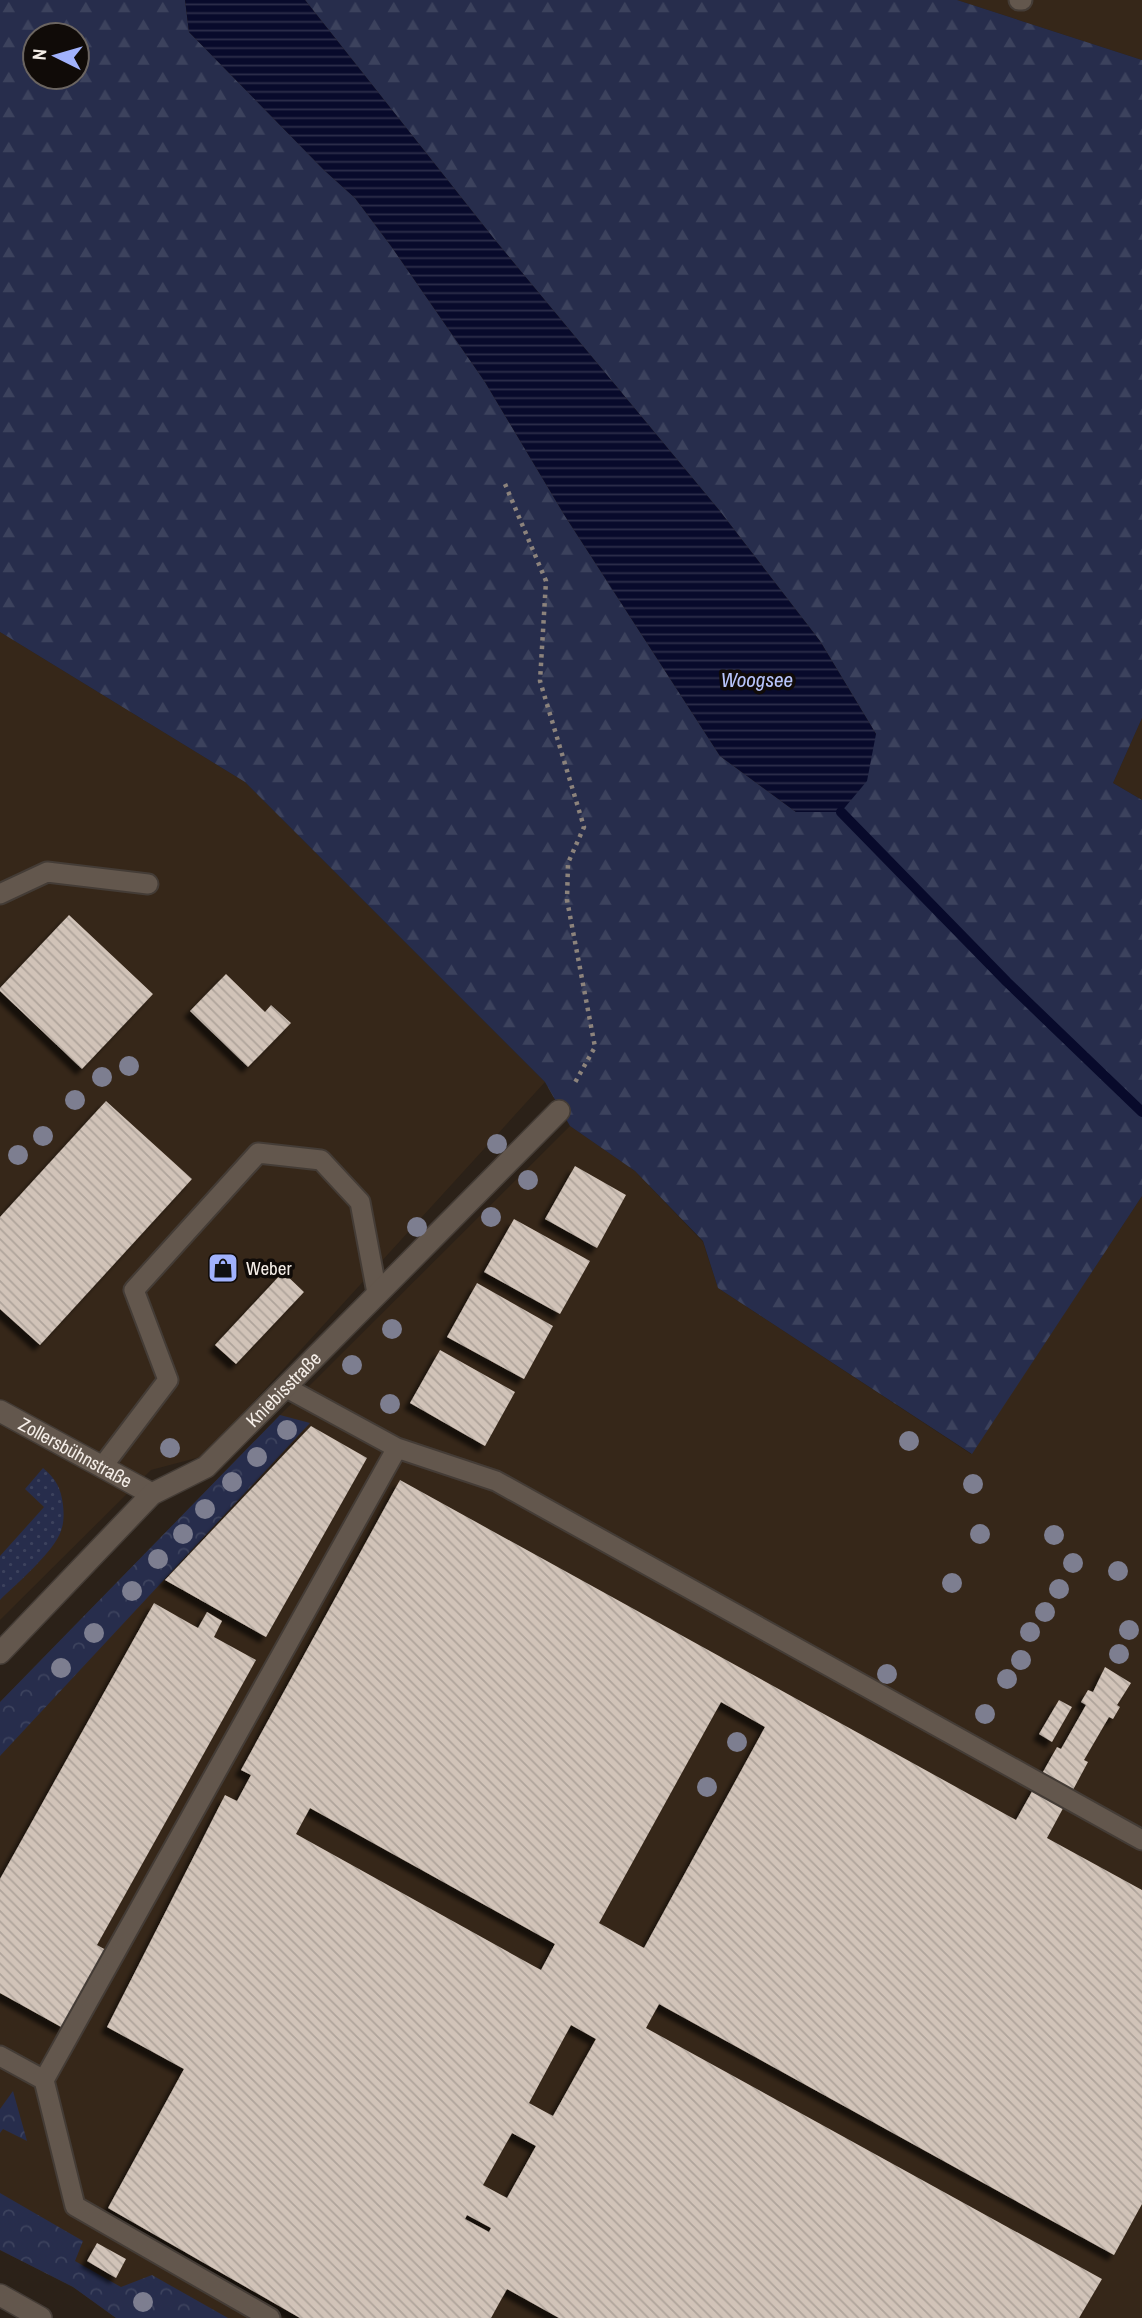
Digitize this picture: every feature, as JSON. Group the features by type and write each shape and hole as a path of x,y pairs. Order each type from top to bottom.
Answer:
{"street":[{"name":"Kniebisstraße","path":"0,1653 152,1494 206,1467 559,1111"},
{"name":"Zollersbühnstraße","path":"0,1411 152,1494"},
{"path":"0,2295 41,2318"}],"lane":[{"path":"0,894 47,872 148,884"},
{"path":"102,1467 168,1380 134,1290 258,1153 321,1160 360,1202 377,1293"},
{"path":"285,1387 397,1448 496,1481 1142,1840"},
{"path":"270,2318 75,2206 44,2080 397,1448"},
{"path":"0,2056 44,2080"}],"path":[{"path":"505,484 546,581 540,681 583,827 568,863 567,900 595,1046 559,1111"}],"shaded area":[{"path":"957,0 1142,0 1142,60"},
{"path":"0,632 245,782 545,1082 204,1456 151,1470 0,1620"},
{"path":"1142,718 1142,800 1113,783"},
{"path":"570,1126 635,1171 703,1242 718,1288 971,1454 1142,1196 1142,2318 116,2318 73,2287 0,2250 0,1702 280,1415"}],"green space":[{"path":"0,0 185,0 189,32 324,170 355,198 391,246 485,382 565,516 720,756 796,812 876,734 820,641 719,510 495,240 305,0 957,0 1142,60 1142,718 1113,783 1142,800 1142,1196 972,1454 718,1288 703,1241 635,1171 570,1126 545,1082 245,782 0,632"},
{"path":"280,1415 310,1423 0,1756 0,1702"},
{"path":"43,1468 55,1480 61,1494 63,1525 57,1539 43,1558 0,1600 0,1556 44,1507 25,1489"},
{"path":"13,2091 27,2141 3,2129 0,2133 0,2109"},
{"path":"0,2193 83,2241 75,2261 121,2287 152,2275 228,2318 116,2318 73,2287 0,2250"}],"water":[{"name":"Woogsee","path":"185,0 305,0 495,240 719,510 820,641 876,734 867,781 841,812 796,812 720,756 565,516 485,382 391,246 355,198 324,170 189,32"}],"building":[{"path":"69,915 153,994 82,1069 0,991"},
{"path":"226,974 265,1012 271,1005 291,1023 248,1067 190,1011"},
{"path":"106,1101 192,1179 40,1345 0,1309 0,1217"},
{"path":"575,1166 626,1195 597,1248 545,1219"},
{"path":"514,1219 590,1261 560,1314 484,1272"},
{"path":"283,1272 304,1292 236,1364 215,1345"},
{"path":"477,1283 553,1326 524,1379 447,1337"},
{"path":"440,1350 515,1392 485,1446 410,1403"},
{"path":"311,1426 367,1458 266,1637 165,1580"},
{"path":"400,1480 1016,1820 1057,1747 1061,1749 1086,1705 1081,1702 1088,1690 1093,1692 1105,1667 1131,1683 1117,1705 1120,1707 1113,1719 1109,1717 1084,1760 1088,1762 1047,1838 1142,1890 1142,2204 1114,2255 659,2004 646,2028 1102,2279 1079,2318 559,2318 507,2289 491,2318 300,2318 108,2208 184,2069 107,2027 225,1795 237,1801 251,1775 241,1770","holes":["721,1702 765,1727 644,1948 599,1923","310,1808 555,1944 541,1970 296,1834","571,2025 596,2039 553,2116 529,2103","512,2133 536,2146 507,2198 483,2185","467,2215 491,2228 489,2232 465,2219"]},
{"path":"154,1603 198,1628 207,1612 222,1621 214,1637 256,1660 97,1945 106,1950 63,2028 0,1993 0,1879"},
{"path":"1059,1700 1072,1707 1052,1742 1039,1734"},
{"path":"97,2243 126,2259 116,2278 87,2261"}],"waterway":[{"path":"841,812 1007,982 1142,1112"}],"place":[{"name":"Weber","path":"223,1268"}]}
